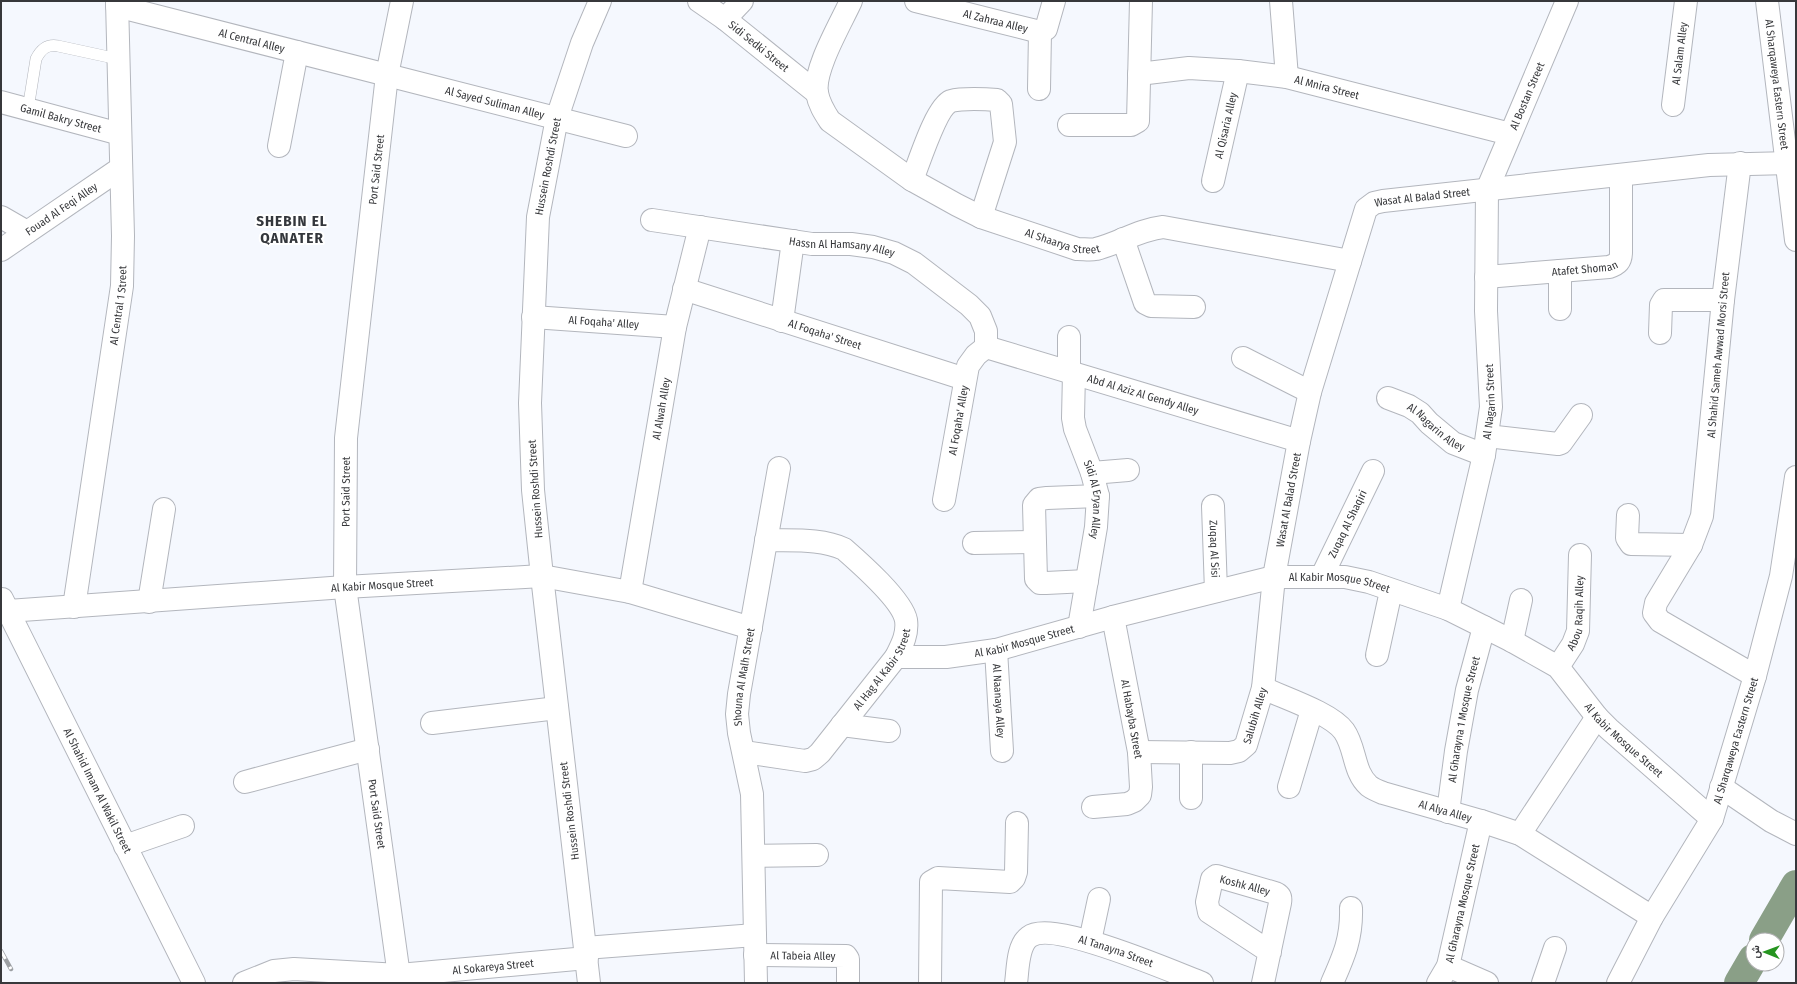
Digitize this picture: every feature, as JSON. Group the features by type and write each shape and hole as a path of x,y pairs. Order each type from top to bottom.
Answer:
{"street":[{"name":"Port Said Street","path":"399,979 345,587 346,438 387,75 402,1"},
{"name":"Hussein Roshdi Street","path":"590,983 533,490 530,403 532,317 538,217 557,118 582,43 600,1"},
{"name":"Sidi Sedki Street","path":"699,1 725,19 817,93"},
{"path":"725,19 742,1"},
{"path":"817,93 820,69 851,1"},
{"name":"Al Zahraa Alley","path":"916,1 1040,32 1046,29 1054,1"},
{"path":"1069,125 1135,124 1139,117 1141,1"},
{"path":"1280,1 1287,77"},
{"name":"Al Bostan Street","path":"1487,190 1567,1"},
{"name":"Al Salam Alley","path":"1673,105 1686,1"},
{"name":"Al Sharqaweya Eastern Street","path":"1763,2 1796,240"},
{"name":"Al Central Alley","path":"117,3 387,75"},
{"name":"Al Central 1 Street","path":"74,607 122,286 123,236 117,3"},
{"path":"1038,89 1040,32"},
{"path":"279,146 297,52"},
{"name":"Al Mnira Street","path":"1140,74 1189,68 1238,71 1287,77 1510,134"},
{"name":"Al Qisaria Alley","path":"1213,181 1238,71"},
{"name":"Al Sayed Suliman Alley","path":"387,75 626,136"},
{"name":"Al Shaarya Street","path":"817,93 821,108 830,121 912,180 980,217 1077,250 1094,249 1139,232 1163,227 1350,261"},
{"path":"912,180 937,117 945,105 951,101 958,100 997,100 1001,104 1006,142 980,217"},
{"name":"Gamil Bakry Street","path":"1,102 120,134"},
{"name":"Wasat Al Balad Street","path":"1274,576 1299,441 1310,392 1366,209 1374,203 1621,175 1740,163 1786,163"},
{"name":"Al Shahid Sameh Awwad Morsi Street","path":"1740,163 1723,300 1705,501 1698,531 1656,603 1654,613 1660,621 1755,676"},
{"name":"Fouad Al Feqi Alley","path":"1,250 121,168"},
{"name":"Atafet Shoman","path":"1486,277 1609,267 1616,265 1621,259 1621,175"},
{"name":"Al Nagarin Street","path":"1448,609 1486,446 1491,407 1486,311 1487,190"},
{"path":"1,217 27,232"},
{"name":"Hassn Al Hamsany Alley","path":"652,220 812,244 850,244 873,247 894,253 914,263 969,305 980,316 986,331 986,347"},
{"name":"Al Alwah Alley","path":"630,592 675,327 700,227"},
{"path":"1123,239 1145,303 1151,306 1194,307"},
{"path":"782,321 793,241"},
{"path":"1560,271 1560,309"},
{"name":"Al Foqaha' Street","path":"684,289 965,379"},
{"path":"1660,334 1661,305 1664,300 1723,300"},
{"name":"Al Foqaha' Alley","path":"532,317 675,327"},
{"name":"Sidi Al Eryan Alley","path":"1069,337 1073,418 1075,429 1092,473 1098,496 1098,512 1079,627"},
{"name":"Al Foqaha' Alley","path":"944,500 968,366 976,355 986,347"},
{"name":"Abd Al Aziz Al Gendy Alley","path":"986,347 1299,441"},
{"path":"1243,358 1310,392"},
{"name":"Al Nagarin Alley","path":"1388,398 1420,412 1453,443 1486,446 1558,444 1561,443 1581,415"},
{"name":"Shouna Al Malh Street","path":"756,983 752,794 739,733 737,714 739,694 778,468"},
{"path":"1092,473 1128,470"},
{"name":"Zuqaq Al Shaqiri","path":"1322,576 1373,471"},
{"name":"Al Sharqaweya Eastern Street","path":"1618,983 1652,917 1712,819 1755,676 1781,576 1796,478"},
{"path":"1087,581 1040,583 1036,579 1034,573 1034,505 1039,499 1098,496"},
{"name":"Zuqaq Al Sisi","path":"1213,506 1216,591"},
{"path":"149,602 164,509"},
{"path":"1628,515 1627,538 1631,544 1691,545"},
{"name":"Al Hag Al Kabir Street","path":"744,752 805,762 813,759 820,753 896,657 906,639 906,619 897,601 853,556 844,549 834,544 766,540"},
{"path":"974,543 1034,542"},
{"name":"Abou Raqih Alley","path":"1558,667 1573,644 1578,631 1580,555"},
{"name":"Al Kabir Mosque Street","path":"5,605 74,607 345,587 542,576 630,592 751,628"},
{"name":"Al Kabir Mosque Street","path":"896,657 946,657 996,650 1113,617 1274,576 1345,577 1363,581 1448,609 1512,641 1558,667 1597,717 1712,819"},
{"name":"Salubih Alley","path":"1140,752 1230,753 1239,751 1246,745 1263,688 1274,576"},
{"path":"1378,655 1391,591"},
{"path":"1512,641 1521,600"},
{"name":"Al Shahid Imam Al Wakil Street","path":"5,605 194,983"},
{"name":"Al Habayba Street","path":"1093,807 1127,804 1134,801 1140,795 1140,752 1113,617"},
{"name":"Al Gharayna 1 Mosque Street","path":"1448,812 1456,751 1466,698 1484,627"},
{"name":"Al Naanaya Alley","path":"996,650 1002,751"},
{"name":"Al Alya Alley","path":"1263,688 1332,719 1343,730 1351,744 1359,774 1369,786 1383,793 1481,821 1520,834 1652,917"},
{"path":"432,723 557,708"},
{"path":"1289,787 1312,710"},
{"path":"1520,834 1597,717"},
{"path":"842,725 889,731"},
{"path":"245,782 368,748"},
{"path":"1191,752 1191,798"},
{"path":"1721,787 1771,821 1796,834"},
{"name":"Al Gharayna Mosque Street","path":"1443,975 1481,821"},
{"path":"930,983 931,882 938,878 1010,882 1014,878 1016,872 1017,823"},
{"path":"125,846 183,826"},
{"path":"754,856 817,855"},
{"path":"1090,941 1099,899"},
{"path":"1332,983 1349,940 1352,924 1351,908"},
{"name":"Al Tanayna Street","path":"1016,983 1022,945 1028,937 1038,933 1047,933 1090,941 1202,983"},
{"name":"Al Sokareya Street","path":"244,983 274,971 294,969 399,979 586,953 755,945"},
{"name":"Al Tabeia Alley","path":"755,945 846,956 848,959 848,983"},
{"path":"1543,983 1555,948"},
{"path":"1263,983 1270,952"},
{"path":"1443,975 1487,983"}],"lane":[{"path":"28,109 36,60 39,52 44,48 51,45 58,46 118,59"}],"waterway":[{"path":"1769,932 1796,885"},
{"path":"1739,983 1745,972"}],"railway":[{"path":"1,951 11,969"}],"district":[{"name":"SHEBIN EL QANATER","path":"292,230"}]}
